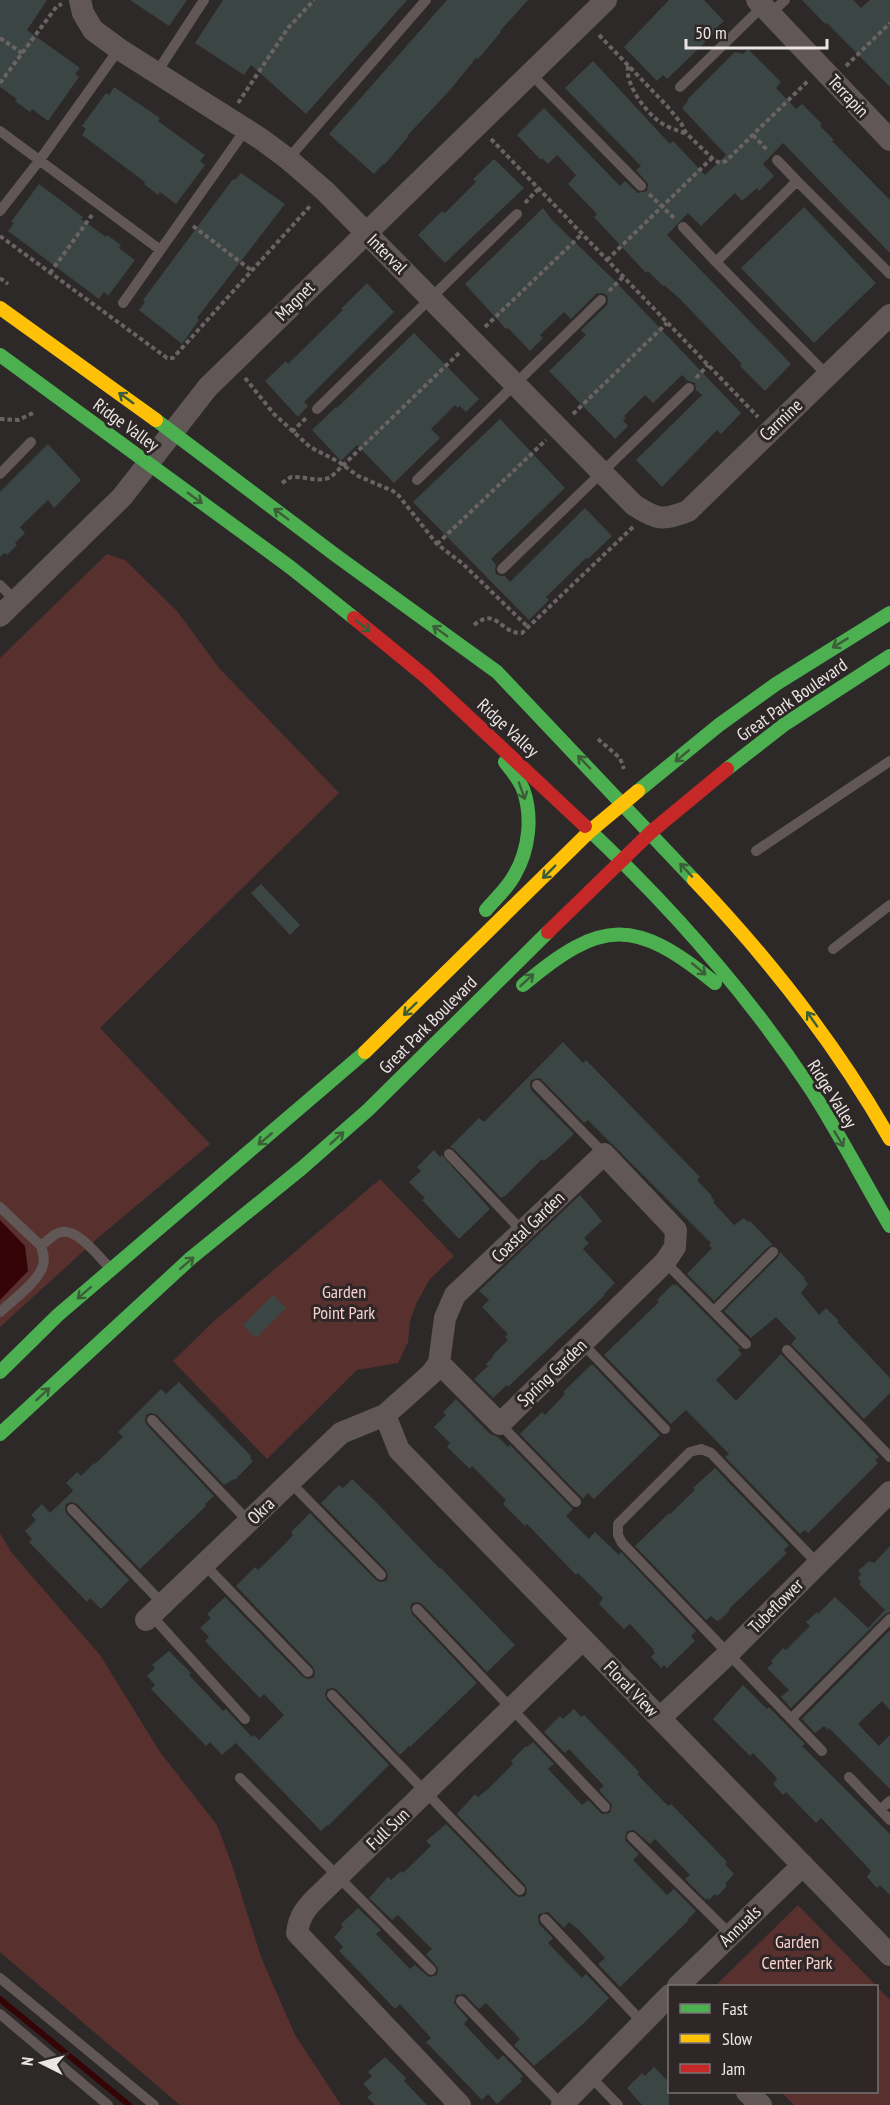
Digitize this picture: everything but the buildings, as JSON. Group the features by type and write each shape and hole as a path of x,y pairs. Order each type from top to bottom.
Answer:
{"main road":[{"name":"Ridge Valley","path":"0,308 173,432 338,557 497,672 734,922 802,1004 863,1091 890,1139"},
{"name":"Ridge Valley","path":"0,355 290,567 426,676 590,831 704,948 765,1026 810,1089 890,1226"},
{"name":"Great Park Boulevard","path":"0,1372 58,1315 355,1062 590,831 747,704 890,613"},
{"name":"Great Park Boulevard","path":"0,1434 191,1258 302,1168 368,1110 651,832 785,724 890,656"},
{"path":"463,710 515,775 523,790 527,816 526,841 520,865 501,894 476,920"},
{"path":"514,993 564,951 595,936 626,933 654,940 692,963 765,1026"},
{"path":"292,1116 435,964"},
{"path":"368,1110 452,1047"}],"street":[{"name":"Magnet","path":"8,608 122,497 208,387 606,0"},
{"name":"Interval","path":"78,4 93,30 119,49 237,123 288,159 325,191 634,505 658,516"},
{"name":"Terrapin","path":"769,5 827,74 890,140"},
{"name":"Carmine","path":"658,516 688,511 890,315"},
{"name":"Coastal Garden","path":"439,1363 446,1318 455,1295 604,1154"},
{"path":"604,1154 676,1230 675,1247 665,1262"},
{"name":"Spring Garden","path":"500,1424 665,1262"},
{"path":"385,1415 431,1374 439,1363 500,1424"},
{"name":"Okra","path":"154,1613 341,1433 385,1415"},
{"name":"Floral View","path":"385,1415 399,1450 803,1865 886,1942"},
{"name":"Tubeflower","path":"660,1719 890,1492"},
{"name":"Full Sun","path":"460,2105 297,1933 298,1923 303,1911 583,1639"},
{"name":"Annuals","path":"679,1985 803,1865"},
{"path":"562,2105 642,2022 667,2003"},
{"path":"749,2093 760,2105"}],"lane":[{"path":"157,72 204,0"},
{"path":"288,159 426,0"},
{"path":"680,87 769,5"},
{"path":"0,212 119,49"},
{"path":"530,73 641,186"},
{"path":"123,303 182,218 237,123"},
{"path":"0,131 159,249"},
{"path":"777,160 890,274"},
{"path":"716,262 797,181"},
{"path":"316,408 517,214"},
{"path":"683,227 827,375"},
{"path":"417,480 517,385 601,300"},
{"path":"502,569 689,388"},
{"path":"0,474 31,442"},
{"path":"0,585 8,608"},
{"path":"756,851 888,766"},
{"path":"833,949 890,905"},
{"path":"537,1085 604,1154"},
{"path":"449,1154 523,1232"},
{"path":"0,1207 41,1246 44,1254 40,1272 0,1312"},
{"path":"41,1246 58,1232 68,1231 77,1234 111,1270"},
{"path":"714,1311 773,1252"},
{"path":"665,1262 746,1344"},
{"path":"582,1343 665,1429"},
{"path":"787,1350 890,1457"},
{"path":"152,1420 249,1522"},
{"path":"500,1424 576,1502"},
{"path":"818,1564 711,1454 701,1449 690,1452 618,1524 618,1536 622,1543 822,1751"},
{"path":"290,1482 381,1575"},
{"path":"72,1509 154,1613 245,1719"},
{"path":"205,1564 308,1672"},
{"path":"417,1609 605,1807"},
{"path":"791,1719 890,1619"},
{"path":"332,1695 520,1890"},
{"path":"849,1777 890,1820"},
{"path":"240,1778 431,1970"},
{"path":"880,1810 890,1801"},
{"path":"632,1837 730,1935"},
{"path":"544,1919 642,2022"},
{"path":"0,1978 154,2105"},
{"path":"461,2001 562,2105"},
{"path":"0,2014 108,2105"},
{"path":"590,2076 618,2105"}],"path":[{"path":"237,123 288,28 314,0"},
{"path":"0,83 57,6 78,4"},
{"path":"584,20 667,106 686,133 712,158 721,163 890,23"},
{"path":"0,38 22,53"},
{"path":"628,66 627,74 630,82 647,109 666,126 686,133"},
{"path":"477,124 771,431"},
{"path":"753,135 777,160"},
{"path":"607,260 712,158"},
{"path":"641,186 683,227"},
{"path":"517,214 539,188"},
{"path":"0,236 167,358 173,358 325,191"},
{"path":"50,273 100,205"},
{"path":"182,218 252,271"},
{"path":"282,483 291,477 325,480 332,477 582,234"},
{"path":"437,544 667,323"},
{"path":"231,364 292,432 310,447 344,465 358,476 387,488 399,496 437,544 463,564 529,628"},
{"path":"292,432 316,408"},
{"path":"0,419 18,420 33,413"},
{"path":"474,625 489,617 516,633 522,633 658,516"}],"green space":[{"path":"107,554 125,560 177,611 219,668 339,793 100,1028 210,1144 99,1237 0,1327 0,658"},
{"name":"Garden Point Park","path":"380,1179 454,1256 430,1279 416,1304 410,1321 408,1342 398,1363 357,1370 267,1459 173,1361 213,1322"},
{"path":"0,1533 11,1552 100,1655 160,1752 217,1825 261,1957 295,2035 341,2105 180,2105 0,1952"},
{"name":"Garden Center Park","path":"798,1905 875,1985 716,1985"},
{"name":"Garden Center Park","path":"878,1988 890,2000 890,2105 794,2105 782,2093 878,2093"}],"shaded area":[{"path":"0,1220 25,1246 28,1271 0,1300"}],"waterway":[{"path":"0,1999 129,2105"}],"traffic: fast":[{"path":"0,355 290,567 354,618"},
{"path":"156,420 338,557 497,672 694,880"},
{"path":"638,791 719,725 776,684 890,613"},
{"path":"727,769 785,724 890,656"},
{"path":"486,910 512,879 520,865 528,833 528,810 523,789 505,762"},
{"path":"585,826 676,918 760,1018 821,1105 890,1226"},
{"path":"0,1434 191,1258 302,1168 368,1110 548,932"},
{"path":"523,985 575,947 597,938 619,934 640,937 662,946 715,983"},
{"path":"0,1372 58,1315 365,1052"}],"traffic: slow":[{"path":"0,308 156,420"},
{"path":"365,1052 590,831 638,791"},
{"path":"694,880 749,940 800,1003 847,1070 890,1139"}],"traffic: jam":[{"path":"354,618 426,677 585,826"},
{"path":"548,932 651,832 727,769"}]}
